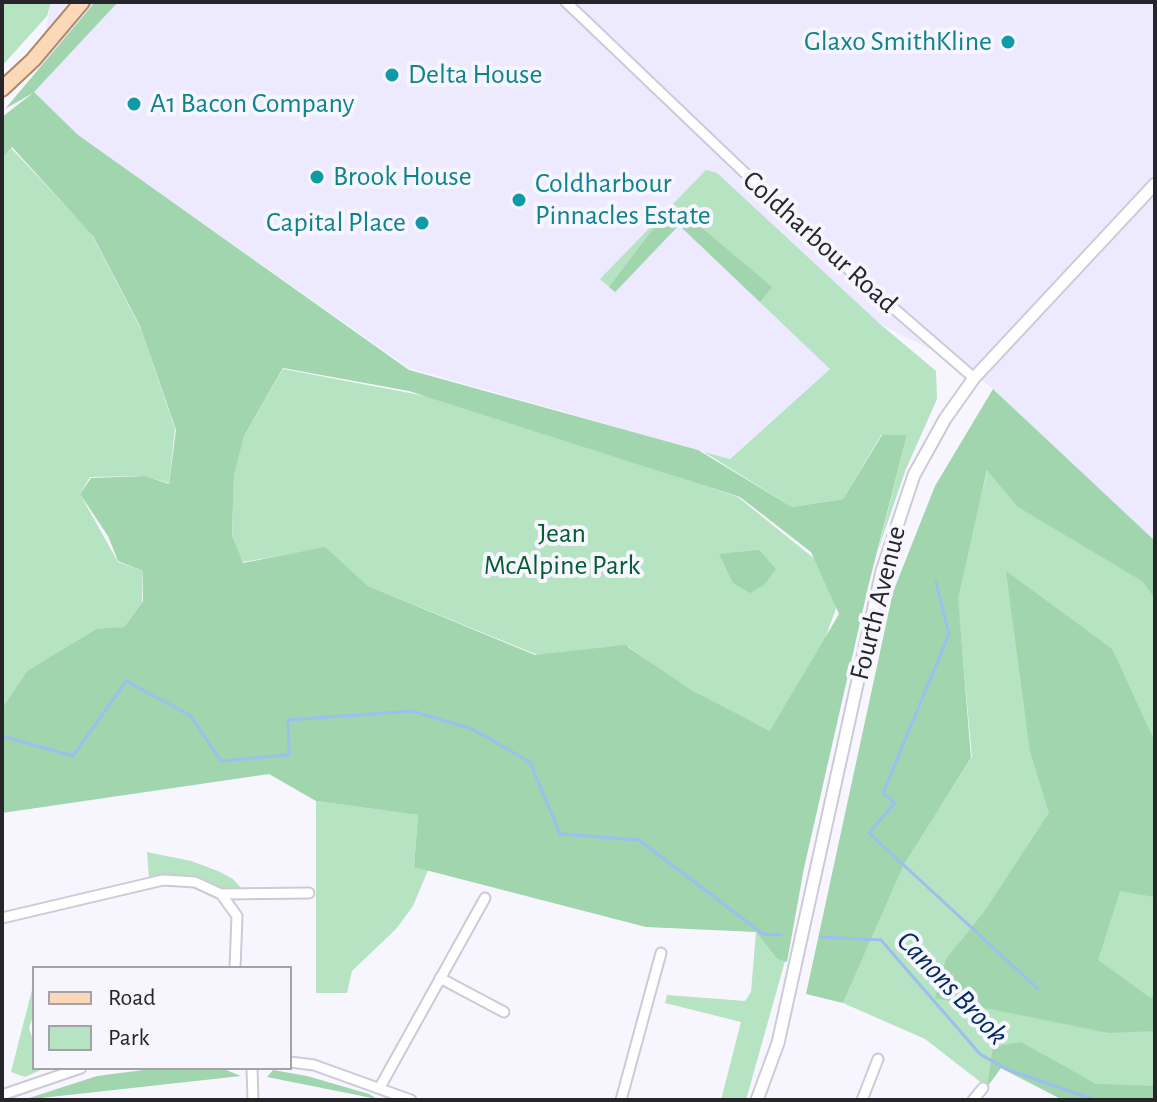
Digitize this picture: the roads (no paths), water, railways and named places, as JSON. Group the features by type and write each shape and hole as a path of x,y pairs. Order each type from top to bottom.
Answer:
{"main road":[{"path":"2,89 33,60 82,2"}],"street":[{"name":"Coldharbour Road","path":"566,2 815,240 974,378"},
{"name":"Fourth Avenue","path":"757,1100 778,1043 882,571 914,475 945,419 974,378 1155,184"},
{"path":"2,918 163,880 195,882 221,894 309,893"},
{"path":"221,894 237,916 235,966"},
{"path":"380,1087 485,898"},
{"path":"621,1100 661,953"},
{"path":"440,978 504,1012"},
{"path":"862,1100 864,1087 878,1059"},
{"path":"292,1062 314,1065 411,1100"},
{"path":"2,1095 75,1070"},
{"path":"252,1070 253,1100"},
{"path":"973,1100 983,1088"}],"waterway":[{"path":"936,582 949,634 883,793 895,803 869,833 1038,989"},
{"name":"Canons Brook","path":"2,736 73,756 126,681 191,716 221,761 289,755 288,720 412,711 472,729 530,762 560,834 639,840 763,934 780,935"},
{"name":"Canons Brook","path":"821,937 881,940 980,1054 1006,1069 1095,1100"}],"place":[{"name":"Glaxo SmithKline","path":"1008,42"},
{"name":"Delta House","path":"392,75"},
{"name":"A1 Bacon Company","path":"134,104"},
{"name":"Brook House","path":"317,177"},
{"name":"Coldharbour Pinnacles Estate","path":"519,200"},
{"name":"Capital Place","path":"422,223"}],"park label":[{"name":"Jean McAlpine Park","path":"562,550"}]}
